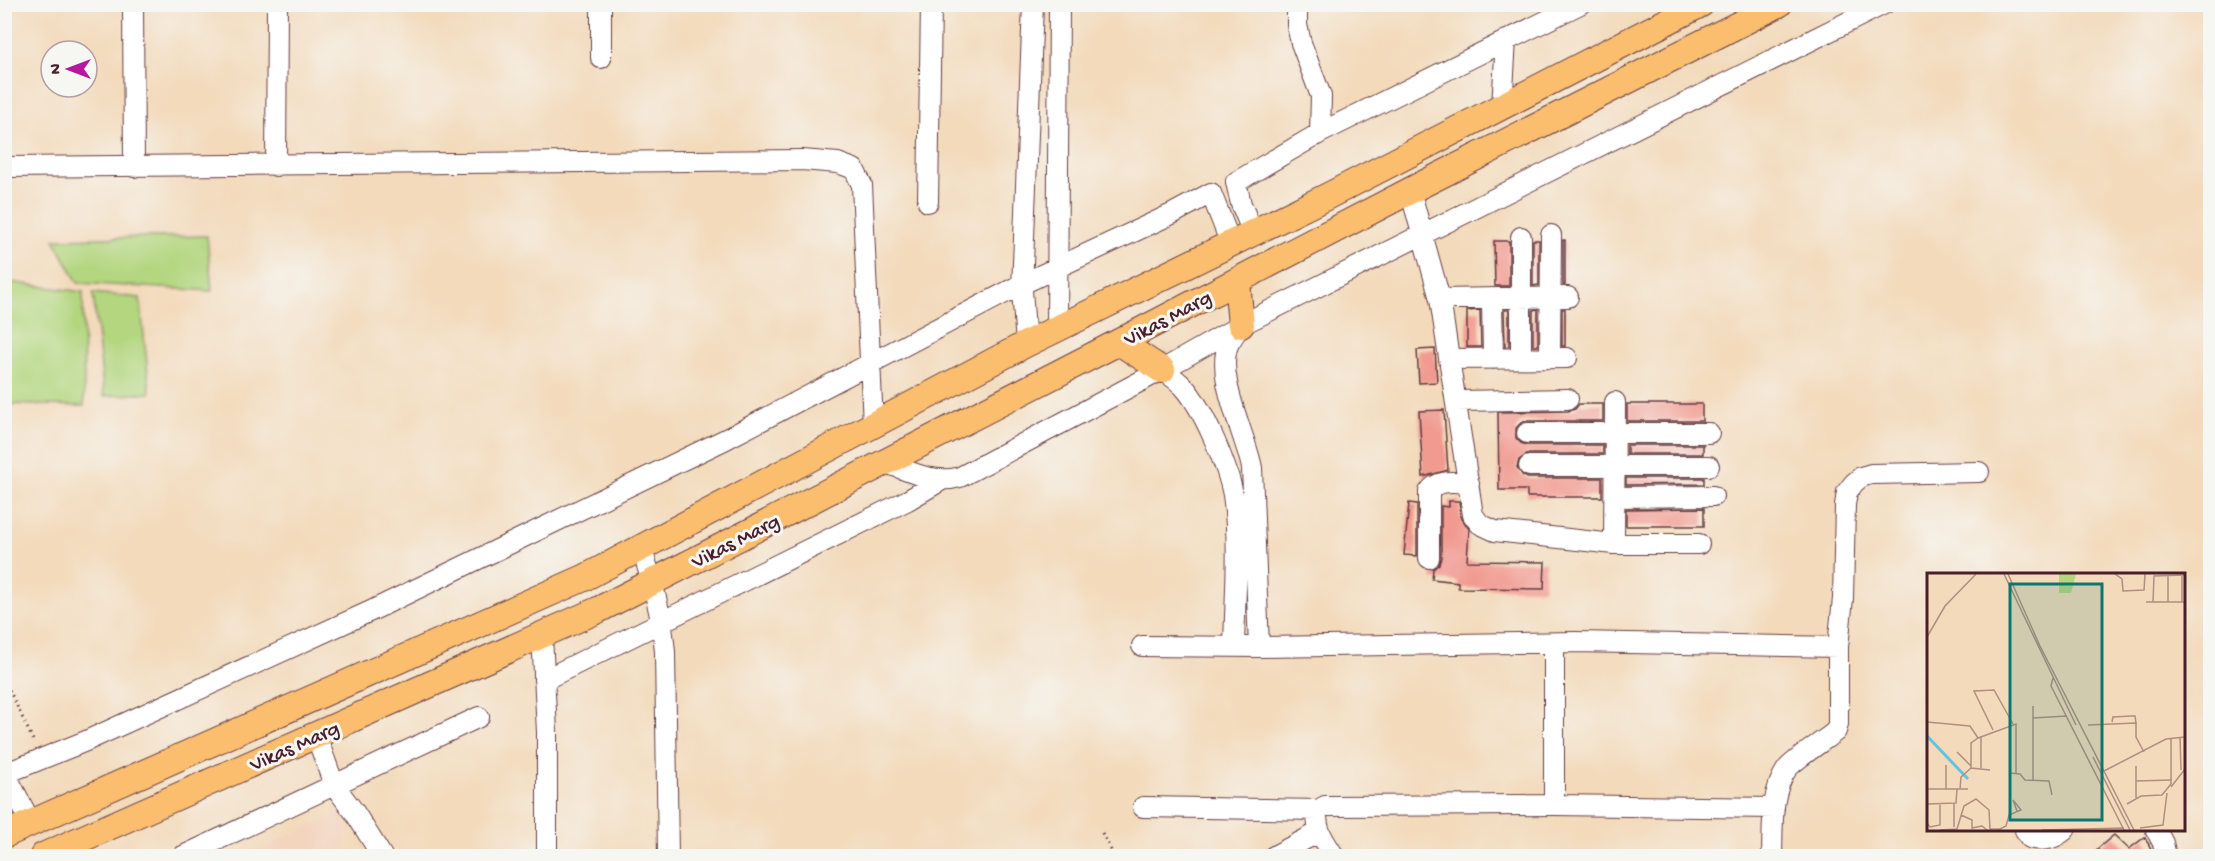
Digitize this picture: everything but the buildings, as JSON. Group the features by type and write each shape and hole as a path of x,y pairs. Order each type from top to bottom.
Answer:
{"main road":[{"path":"4,835 584,578 1026,344 1242,238 1701,4"},
{"name":"Vikas Marg","path":"43,856 84,848 316,735 542,635 654,582 1410,190 1772,6"},
{"path":"1237,281 1241,325"},
{"path":"1119,342 1162,370"}],"street":[{"path":"133,4 134,167"},
{"path":"276,166 277,4"},
{"path":"601,4 601,58"},
{"path":"928,202 930,4"},
{"path":"1026,344 1022,284 1033,4"},
{"path":"1057,329 1059,4"},
{"path":"1297,4 1297,25 1301,43 1321,96 1320,133"},
{"path":"31,824 5,773 86,741 373,610 726,440 1022,284 1236,182 1320,133 1580,4"},
{"path":"884,462 926,477 947,481 960,477 1162,370 1241,325 1884,4"},
{"path":"1502,107 1506,40"},
{"path":"4,167 802,160 838,163 854,169 862,185 873,425"},
{"path":"1236,182 1241,204 1242,238"},
{"path":"1410,190 1440,298 1473,516 1480,524 1495,531 1614,544 1699,544"},
{"path":"1211,193 1242,238"},
{"path":"1449,359 1558,358 1559,297 1551,235"},
{"path":"1521,237 1521,358"},
{"path":"1440,298 1559,297"},
{"path":"1492,298 1492,359"},
{"path":"1241,325 1228,345 1226,362 1234,415 1248,447 1252,468 1259,647"},
{"path":"1162,370 1185,388 1208,427 1228,475 1233,495 1235,548 1234,647"},
{"path":"1457,401 1568,399"},
{"path":"1614,544 1615,402"},
{"path":"1214,443 1241,431"},
{"path":"1527,433 1709,433"},
{"path":"1528,466 1709,466"},
{"path":"1772,856 1774,808 1778,791 1788,768 1836,731 1839,712 1838,647 1843,598 1847,492 1861,477 1871,474 1979,472"},
{"path":"544,680 908,500 942,480"},
{"path":"1429,558 1429,492 1433,486 1443,482 1469,483"},
{"path":"1615,497 1713,496"},
{"path":"641,547 654,582 665,652 668,856"},
{"path":"542,635 547,732 547,856"},
{"path":"1554,643 1554,805"},
{"path":"1142,646 1259,647 1554,643 1838,647"},
{"path":"183,856 218,849 334,785 479,717"},
{"path":"316,735 334,785 382,856"},
{"path":"1143,807 1318,810 1325,806 1554,805 1774,808"},
{"path":"1318,810 1316,821 1319,832 1335,856"},
{"path":"2026,831 2030,838 2048,841 2063,831"},
{"path":"2157,831 2166,856"},
{"path":"1274,856 1319,832"}],"path":[{"path":"4,679 42,759"},
{"path":"1102,833 1114,856"}],"shaded area":[{"path":"345,811 346,856 244,856"}],"green space":[{"path":"207,236 212,291 78,283 54,239"},
{"path":"5,244 7,244 9,282 83,292 84,406 5,404"},
{"path":"93,293 140,298 150,393 104,396"}]}
